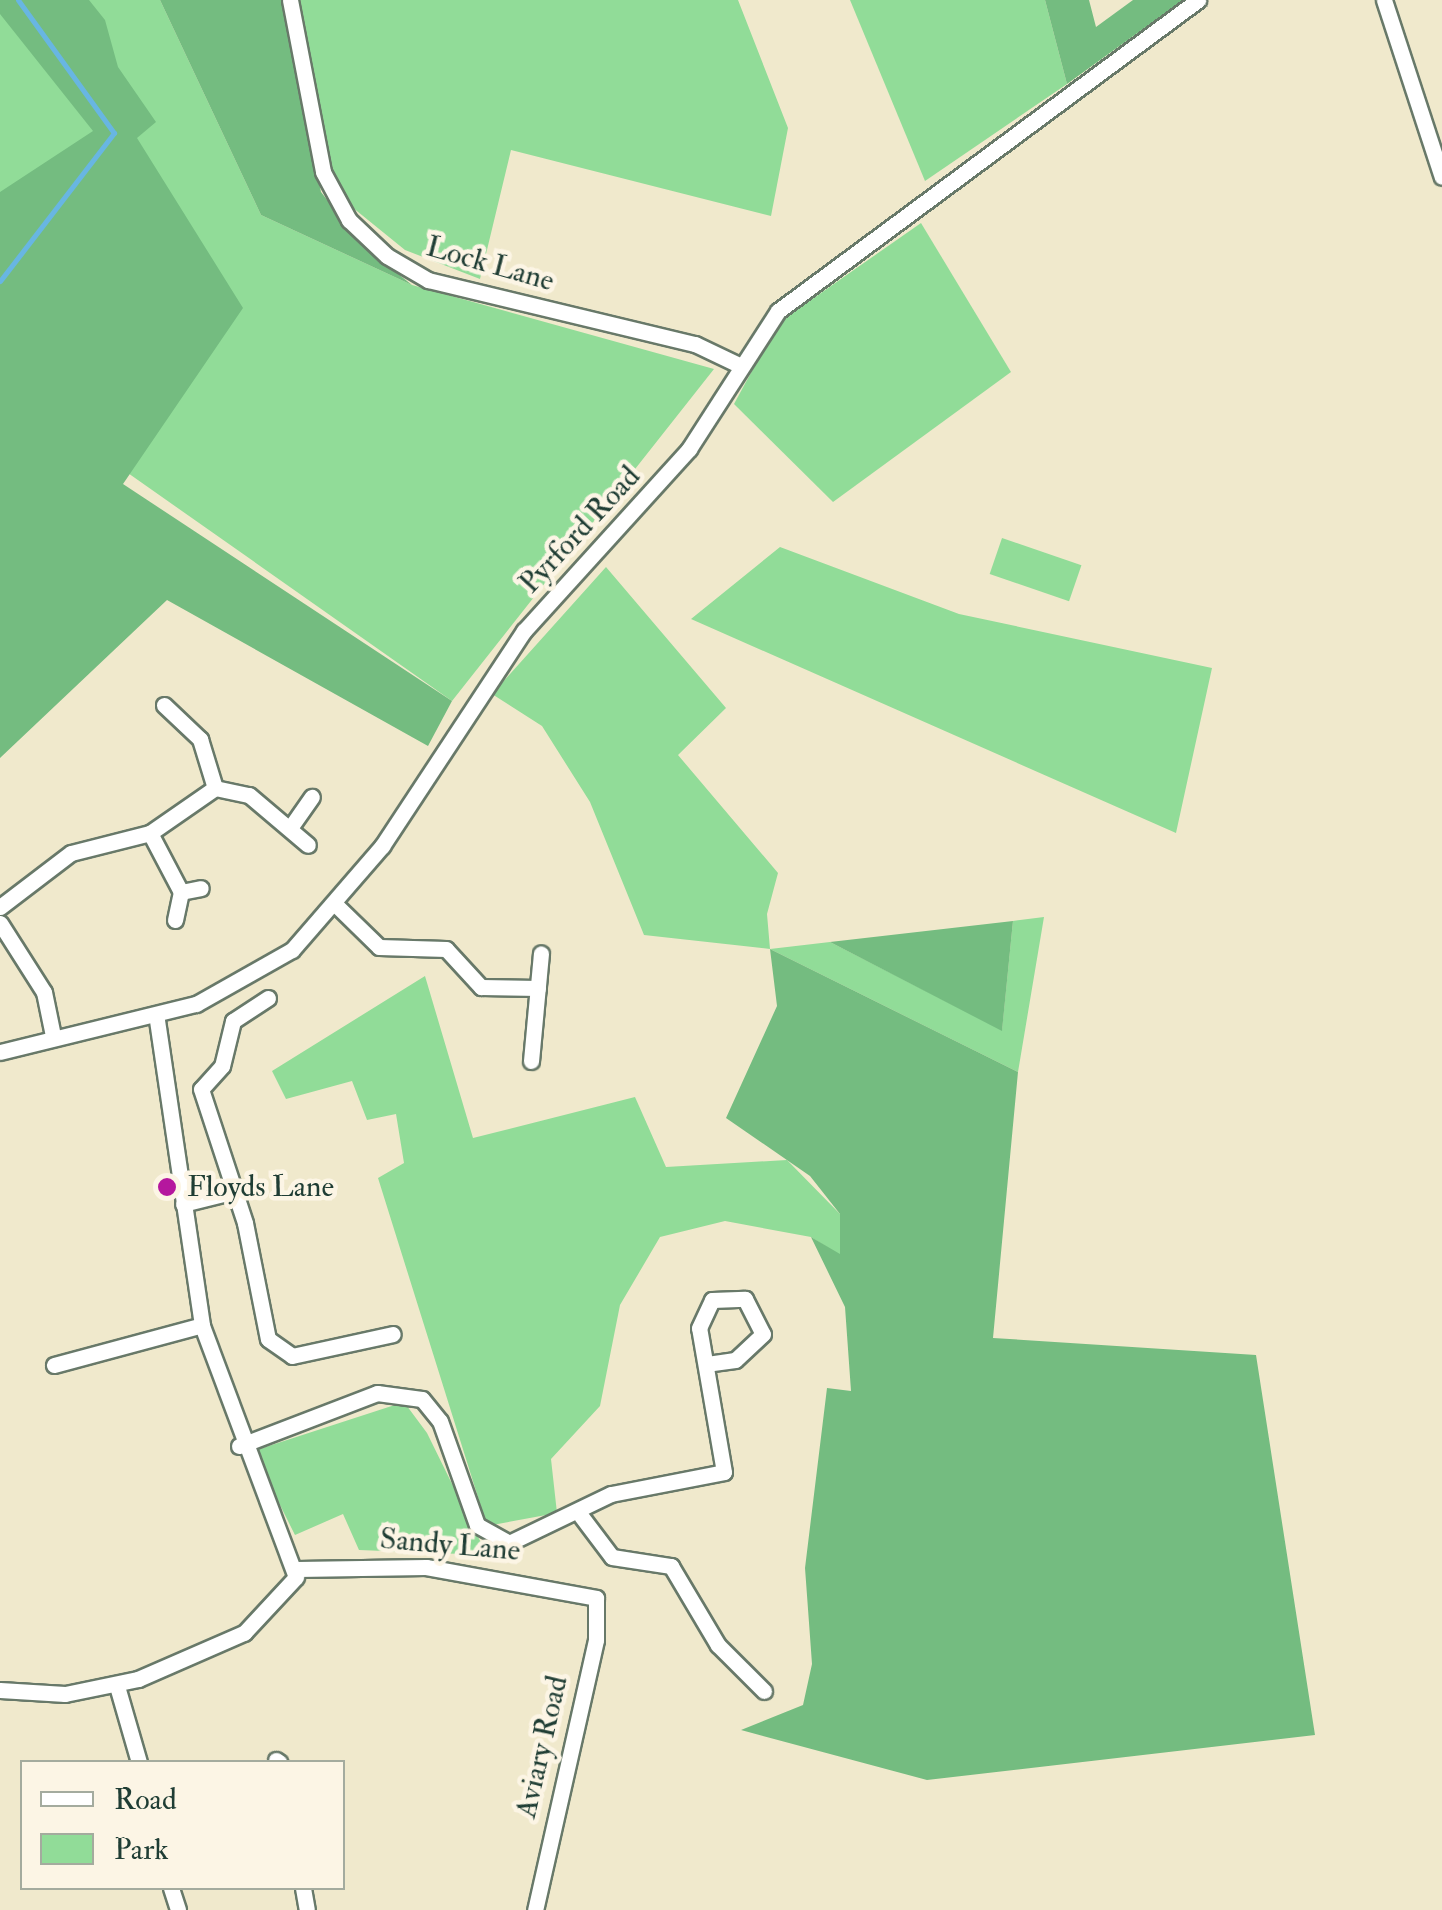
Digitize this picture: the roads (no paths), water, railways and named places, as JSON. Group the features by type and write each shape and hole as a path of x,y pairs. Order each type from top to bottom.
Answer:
{"street":[{"name":"Lock Lane","path":"290,0 322,172 377,248 428,280 695,344 737,364"},
{"name":"Pyrford Road","path":"0,1052 53,1036 156,1016 252,976 336,905 508,652 666,478 737,364 790,301 1198,0"},
{"path":"1384,0 1442,177"},
{"path":"164,705 182,709 211,759 215,788"},
{"path":"0,908 71,853 150,832 215,788 249,794 308,845"},
{"path":"290,828 312,797"},
{"path":"150,832 181,892 175,920"},
{"path":"181,892 202,888"},
{"path":"336,905 379,947 446,949 481,987 538,988"},
{"path":"0,923 44,992 53,1036"},
{"path":"531,1061 542,953"},
{"path":"268,998 234,1021 222,1066 202,1084 234,1190 274,1351 292,1356 394,1334"},
{"path":"0,1690 117,1686 244,1633 283,1599 296,1569 290,1548 240,1446 202,1325 156,1016"},
{"path":"183,1204 234,1190"},
{"path":"240,1446 377,1393 403,1392 440,1422 490,1538 535,1537 581,1516 611,1494 724,1472 707,1364 703,1310 728,1295 745,1299 763,1334 734,1360 707,1364"},
{"path":"54,1365 202,1325"},
{"path":"581,1516 612,1557 671,1566 718,1645 764,1691"},
{"name":"Sandy Lane","path":"296,1569 426,1566 596,1598"},
{"name":"Aviary Road","path":"535,1910 596,1640 596,1598"},
{"path":"117,1686 138,1760"}],"waterway":[{"path":"0,281 114,133 18,0"}],"place":[{"name":"Floyds Lane","path":"167,1187"}]}
